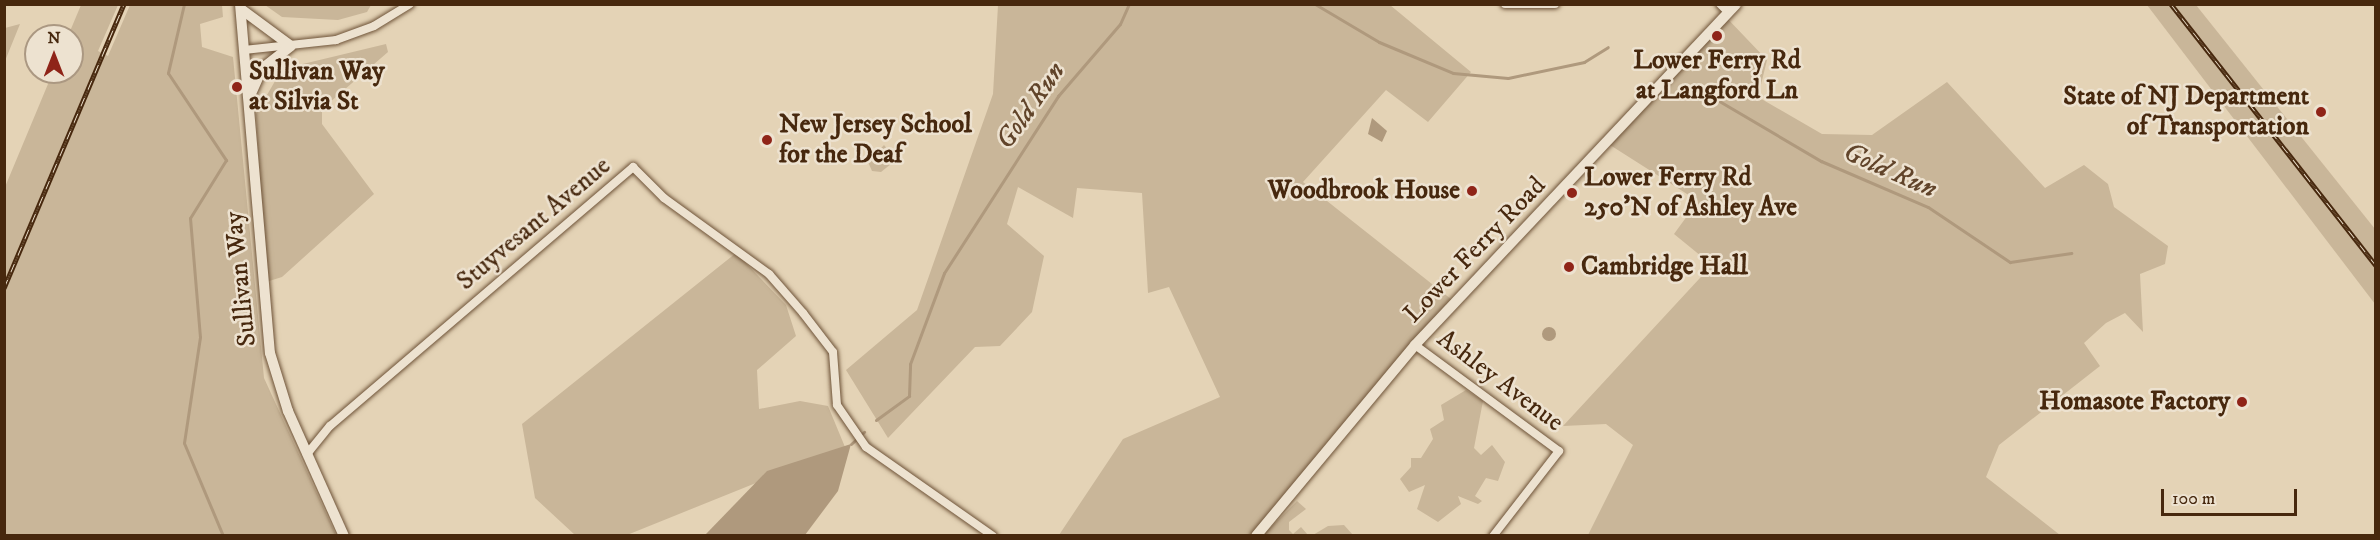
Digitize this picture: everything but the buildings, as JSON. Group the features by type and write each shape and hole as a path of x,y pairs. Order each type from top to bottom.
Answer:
{"street":[{"path":"244,50 291,46 356,34 410,4"},
{"path":"1505,4 1555,4"},
{"path":"1719,4 1732,8"},
{"path":"240,7 291,46"},
{"name":"Sullivan Way","path":"240,7 265,323 277,383 344,536"},
{"name":"Lower Ferry Road","path":"1256,536 1415,345 1732,8"},
{"path":"248,100 259,73 291,46"},
{"name":"Stuyvesant Avenue","path":"307,454 330,426 633,167 664,198 769,274 803,313 833,352 837,405 850,427 866,447 993,536"},
{"name":"Ashley Avenue","path":"1415,345 1559,451 1493,536"}],"shaded area":[{"path":"81,5 118,5 98,51 108,56 130,5 222,5 223,17 200,24 202,47 233,57 264,378 336,535 5,535 5,187 48,84 84,84 84,24 73,24"},
{"path":"265,5 371,5 367,12 338,20 282,17"},
{"path":"998,5 1390,5 1471,72 1428,122 1386,90 1303,182 1456,303 1254,535 1059,535 1123,439 1220,397 1169,287 1148,293 1142,193 1077,188 1073,218 1018,187 1007,224 1044,256 1032,312 1000,346 975,347 888,438 846,370 917,310 993,94"},
{"path":"2147,5 2196,5 2375,229 2375,304"},
{"path":"1724,15 1767,60 1758,97 1822,134 1872,135 1947,82 2045,188 2084,165 2108,184 2114,207 2168,246 2165,264 2140,274 2143,332 2125,313 2106,323 2084,343 2100,366 1999,445 1986,477 2060,535 1588,535 1633,445 1606,424 1563,426 1712,265 1674,234 1698,201 1610,145"},
{"path":"20,24 5,61 5,28"},
{"path":"386,44 388,52 322,109 322,124 374,194 282,277 266,282 256,114 282,69"},
{"path":"1372,118 1387,131 1382,142 1368,134"},
{"path":"884,145 896,160 881,172 872,171 868,162"},
{"path":"736,253 786,305 796,336 757,370 759,409 800,401 828,406 845,447 627,535 575,535 535,498 522,424"},
{"path":"1549,327 1554,329 1556,334 1554,339 1549,341 1544,339 1542,334 1544,329"},
{"path":"1466,390 1483,401 1474,448 1481,455 1492,445 1505,462 1498,481 1486,478 1475,496 1482,501 1478,504 1458,496 1461,504 1438,522 1417,509 1425,485 1409,492 1400,479 1411,467 1411,458 1421,458 1433,439 1430,429 1444,420 1441,405"},
{"path":"851,444 838,491 805,535 705,535 767,471"},
{"path":"1297,501 1306,509 1289,522 1289,530 1293,534 1301,527 1308,535 1263,535"},
{"path":"1344,525 1353,535 1313,535 1328,526"}],"waterway":[{"path":"184,4 168,73 226,160 190,218 200,337 184,443 223,536"},
{"name":"Gold Run","path":"876,420 909,396 910,364 944,273 1058,96 1120,24 1129,4"},
{"name":"Gold Run","path":"1315,4 1379,42 1453,73 1508,78 1584,62 1608,47"},
{"name":"Gold Run","path":"1697,88 1821,161 1928,207 2010,262 2071,253"},
{"name":"Gold Run","path":"851,444 864,432"}],"railway":[{"path":"4,288 124,4"},
{"path":"2171,4 2376,265"}],"place":[{"name":"Lower Ferry Rd at Langford Ln","path":"1717,36"},
{"name":"Sullivan Way at Silvia St","path":"237,87"},
{"name":"State of NJ Department of Transportation","path":"2321,112"},
{"name":"New Jersey School for the Deaf","path":"767,140"},
{"name":"Woodbrook House","path":"1472,191"},
{"name":"Lower Ferry Rd 250'N of Ashley Ave","path":"1572,193"},
{"name":"Cambridge Hall","path":"1569,267"},
{"name":"Homasote Factory","path":"2242,402"}]}
